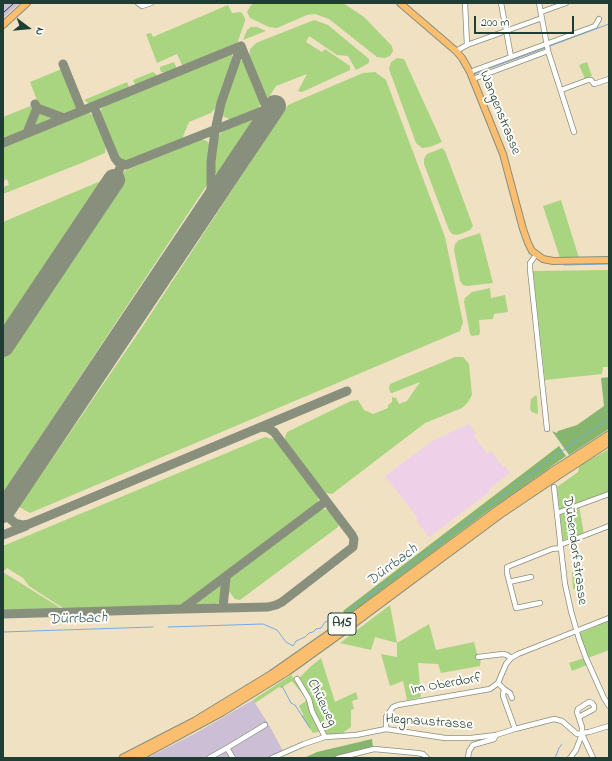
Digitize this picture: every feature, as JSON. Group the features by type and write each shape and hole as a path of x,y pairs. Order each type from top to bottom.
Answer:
{"highway":[{"name":"A15","path":"123,758 200,718 272,674 337,629 494,512 550,473 609,435"},
{"name":"A15","path":"137,758 199,726 283,674 502,513 609,442"}],"main road":[{"path":"3,25 27,3"},
{"name":"Wangenstrasse","path":"400,3 456,51 470,72 503,154 528,243 536,255"},
{"path":"536,255 543,259 553,261 609,260"}],"street":[{"path":"139,4 144,6 151,3"},
{"path":"465,3 467,45"},
{"path":"500,3 511,57"},
{"path":"539,3 548,47 574,132"},
{"path":"541,12 566,3"},
{"path":"456,51 467,45 542,18"},
{"path":"473,79 595,26 599,19"},
{"path":"470,72 511,57 548,47"},
{"path":"561,90 588,80 591,80 594,84 609,79"},
{"path":"536,255 530,263 547,426"},
{"name":"Dübendorfstrasse","path":"554,487 567,594 576,630 589,664 609,706"},
{"path":"557,513 561,513 609,494"},
{"path":"540,603 516,608 509,582 507,567 609,526"},
{"path":"509,582 531,577"},
{"path":"478,657 503,654 511,658 576,630 609,618"},
{"name":"Im Oberdorf","path":"386,729 386,717 391,709 396,706 492,688 498,682 506,664 511,658"},
{"name":"Chüeweg","path":"297,679 309,699 312,712 325,737"},
{"path":"498,682 510,693 512,698"},
{"path":"504,689 503,696 515,729"},
{"path":"579,717 582,734 593,758"},
{"name":"Hegnaustrasse","path":"272,758 304,744 325,737 356,735 386,729 445,738 482,738 496,736 515,729 556,719 562,721 576,734 582,734"},
{"path":"209,758 265,725"},
{"path":"582,734 609,726"},
{"path":"570,758 576,750 582,734"},
{"path":"468,758 469,751 473,746 494,739 496,736"},
{"path":"227,748 233,758"},
{"path":"338,758 374,749 417,753 422,754 427,758"}],"shaded area":[{"path":"3,3 20,3 3,18"},
{"path":"469,424 476,433 473,435 487,454 491,451 503,467 505,466 510,473 490,488 488,493 429,537 417,521 417,517 385,476 434,440"},
{"path":"253,700 283,751 266,758 147,758 196,733"}],"green space":[{"path":"255,3 343,3 364,17 392,46 393,51 390,56 385,58 377,57 329,19 315,14 307,15 277,28 269,27 250,18 247,12 251,5"},
{"path":"228,5 232,13 241,12 245,18 237,44 183,67 177,54 157,63 146,34 151,33 153,37"},
{"path":"314,20 328,25 369,59 369,63 356,70 348,56 337,55 309,36 306,42 322,52 325,49 350,66 350,70 302,92 298,91 307,74 276,86 269,97 266,98 249,58 250,49 256,43"},
{"path":"251,27 257,27 266,31 243,40 247,30"},
{"path":"228,54 232,55 234,60 217,106 211,113 189,122 182,139 131,161 122,160 116,155 100,115 101,109 107,104"},
{"path":"397,58 404,59 442,142 430,147 422,148 416,143 389,69 391,62"},
{"path":"242,60 245,62 261,101 259,108 255,112 233,120 223,116 222,110 227,89 238,63"},
{"path":"174,62 177,69 167,73 161,72 160,67"},
{"path":"587,62 592,76 585,79 579,65"},
{"path":"64,68 77,103 77,108 66,115 3,141 3,117 38,103 30,82"},
{"path":"153,72 157,75 155,79 136,86 133,80"},
{"path":"375,72 386,80 445,237 463,322 460,331 30,513 19,507 141,329 288,105 363,73"},
{"path":"127,82 130,89 94,103 88,103 84,100"},
{"path":"84,113 89,113 94,116 106,144 105,153 3,194 3,187 9,185 7,179 3,181 3,146"},
{"path":"252,118 254,119 218,174 215,173 216,140 220,134 225,129"},
{"path":"201,139 207,141 210,145 207,185 3,493 3,222"},
{"path":"442,148 445,151 473,226 470,230 457,235 452,234 449,230 424,164 424,159 427,154"},
{"path":"561,200 579,258 560,258 543,206"},
{"path":"480,233 493,283 467,286 463,285 460,281 454,250 455,244 459,240"},
{"path":"609,270 609,367 603,367 602,374 545,380 533,271"},
{"path":"490,288 491,298 505,295 508,312 494,314 493,319 479,320 479,335 472,336 470,334 464,302 465,298 472,292"},
{"path":"455,357 463,357 469,364 472,395 468,402 462,408 425,423 332,494 326,493 320,488 286,444 285,437 287,432 351,401 358,400 364,410 373,414 388,408 388,405 392,402 392,397 396,398 399,404 407,401 420,382 392,393 390,392 389,388 390,384"},
{"path":"609,377 609,429 569,455 552,431 557,433 558,431 577,425 604,406 601,378"},
{"path":"536,395 538,414 532,412 530,409 531,399"},
{"path":"265,437 277,440 319,495 316,506 198,595 180,606 66,610 29,586 23,578 7,568 3,572 3,546"},
{"path":"559,446 566,456 488,511 347,616 343,611"},
{"path":"609,449 609,493 579,505 584,535 563,540 557,487 578,472 579,466"},
{"path":"323,509 329,510 339,522 338,527 240,600 235,599 228,590 228,584 231,576 316,511"},
{"path":"581,570 582,589 573,589 572,571"},
{"path":"3,572 59,607 58,610 3,612"},
{"path":"223,583 221,600 218,603 214,605 191,606"},
{"path":"390,605 397,643 375,637 371,650 340,643"},
{"path":"609,621 609,650 588,658 578,634"},
{"path":"429,624 436,650 474,642 478,657 481,658 480,666 441,673 438,664 418,663 421,697 407,700 403,681 390,686 381,654 397,657 397,643"},
{"path":"321,658 335,702 356,692 358,699 352,701 354,709 351,710 351,727 344,732 345,735 325,737 322,731 313,733 302,717 303,714 299,706 307,700 292,681 281,688 279,687 255,703 253,700 291,675 296,681"},
{"path":"584,658 587,665 572,671 569,663"},
{"path":"372,739 373,747 333,758 304,758 317,752"}],"waterway":[{"path":"550,46 609,24"},
{"path":"474,74 545,48"},
{"path":"564,265 609,264"},
{"name":"Dürrbach","path":"168,627 263,624 277,630 286,642 293,646 296,641 305,637 316,629 321,628 325,622 343,615 551,459 609,418"},
{"name":"Dürrbach","path":"3,632 153,627"},
{"path":"282,686 291,703 295,705 310,728"},
{"path":"555,758 562,744"}],"taxiway":[{"path":"241,46 267,109"},
{"path":"3,143 241,46"},
{"path":"208,206 211,191 211,162 215,131 221,103 241,46"},
{"path":"63,64 82,111"},
{"path":"27,133 37,108 35,104"},
{"path":"94,107 115,158 118,162 126,165 275,106"},
{"path":"37,108 64,118"},
{"path":"114,180 122,164"},
{"path":"15,495 7,509 8,517 15,523 23,525 29,524 347,391"},
{"path":"183,609 268,607 276,605 282,602 353,547 354,539 352,535 274,432 268,428 261,427"},
{"path":"3,614 182,609 326,501"},
{"path":"3,535 26,526"},
{"path":"223,608 226,577"}],"runway":[{"path":"3,512 275,106"},
{"path":"3,346 114,180"}],"railway":[{"path":"3,13 14,3"}]}
